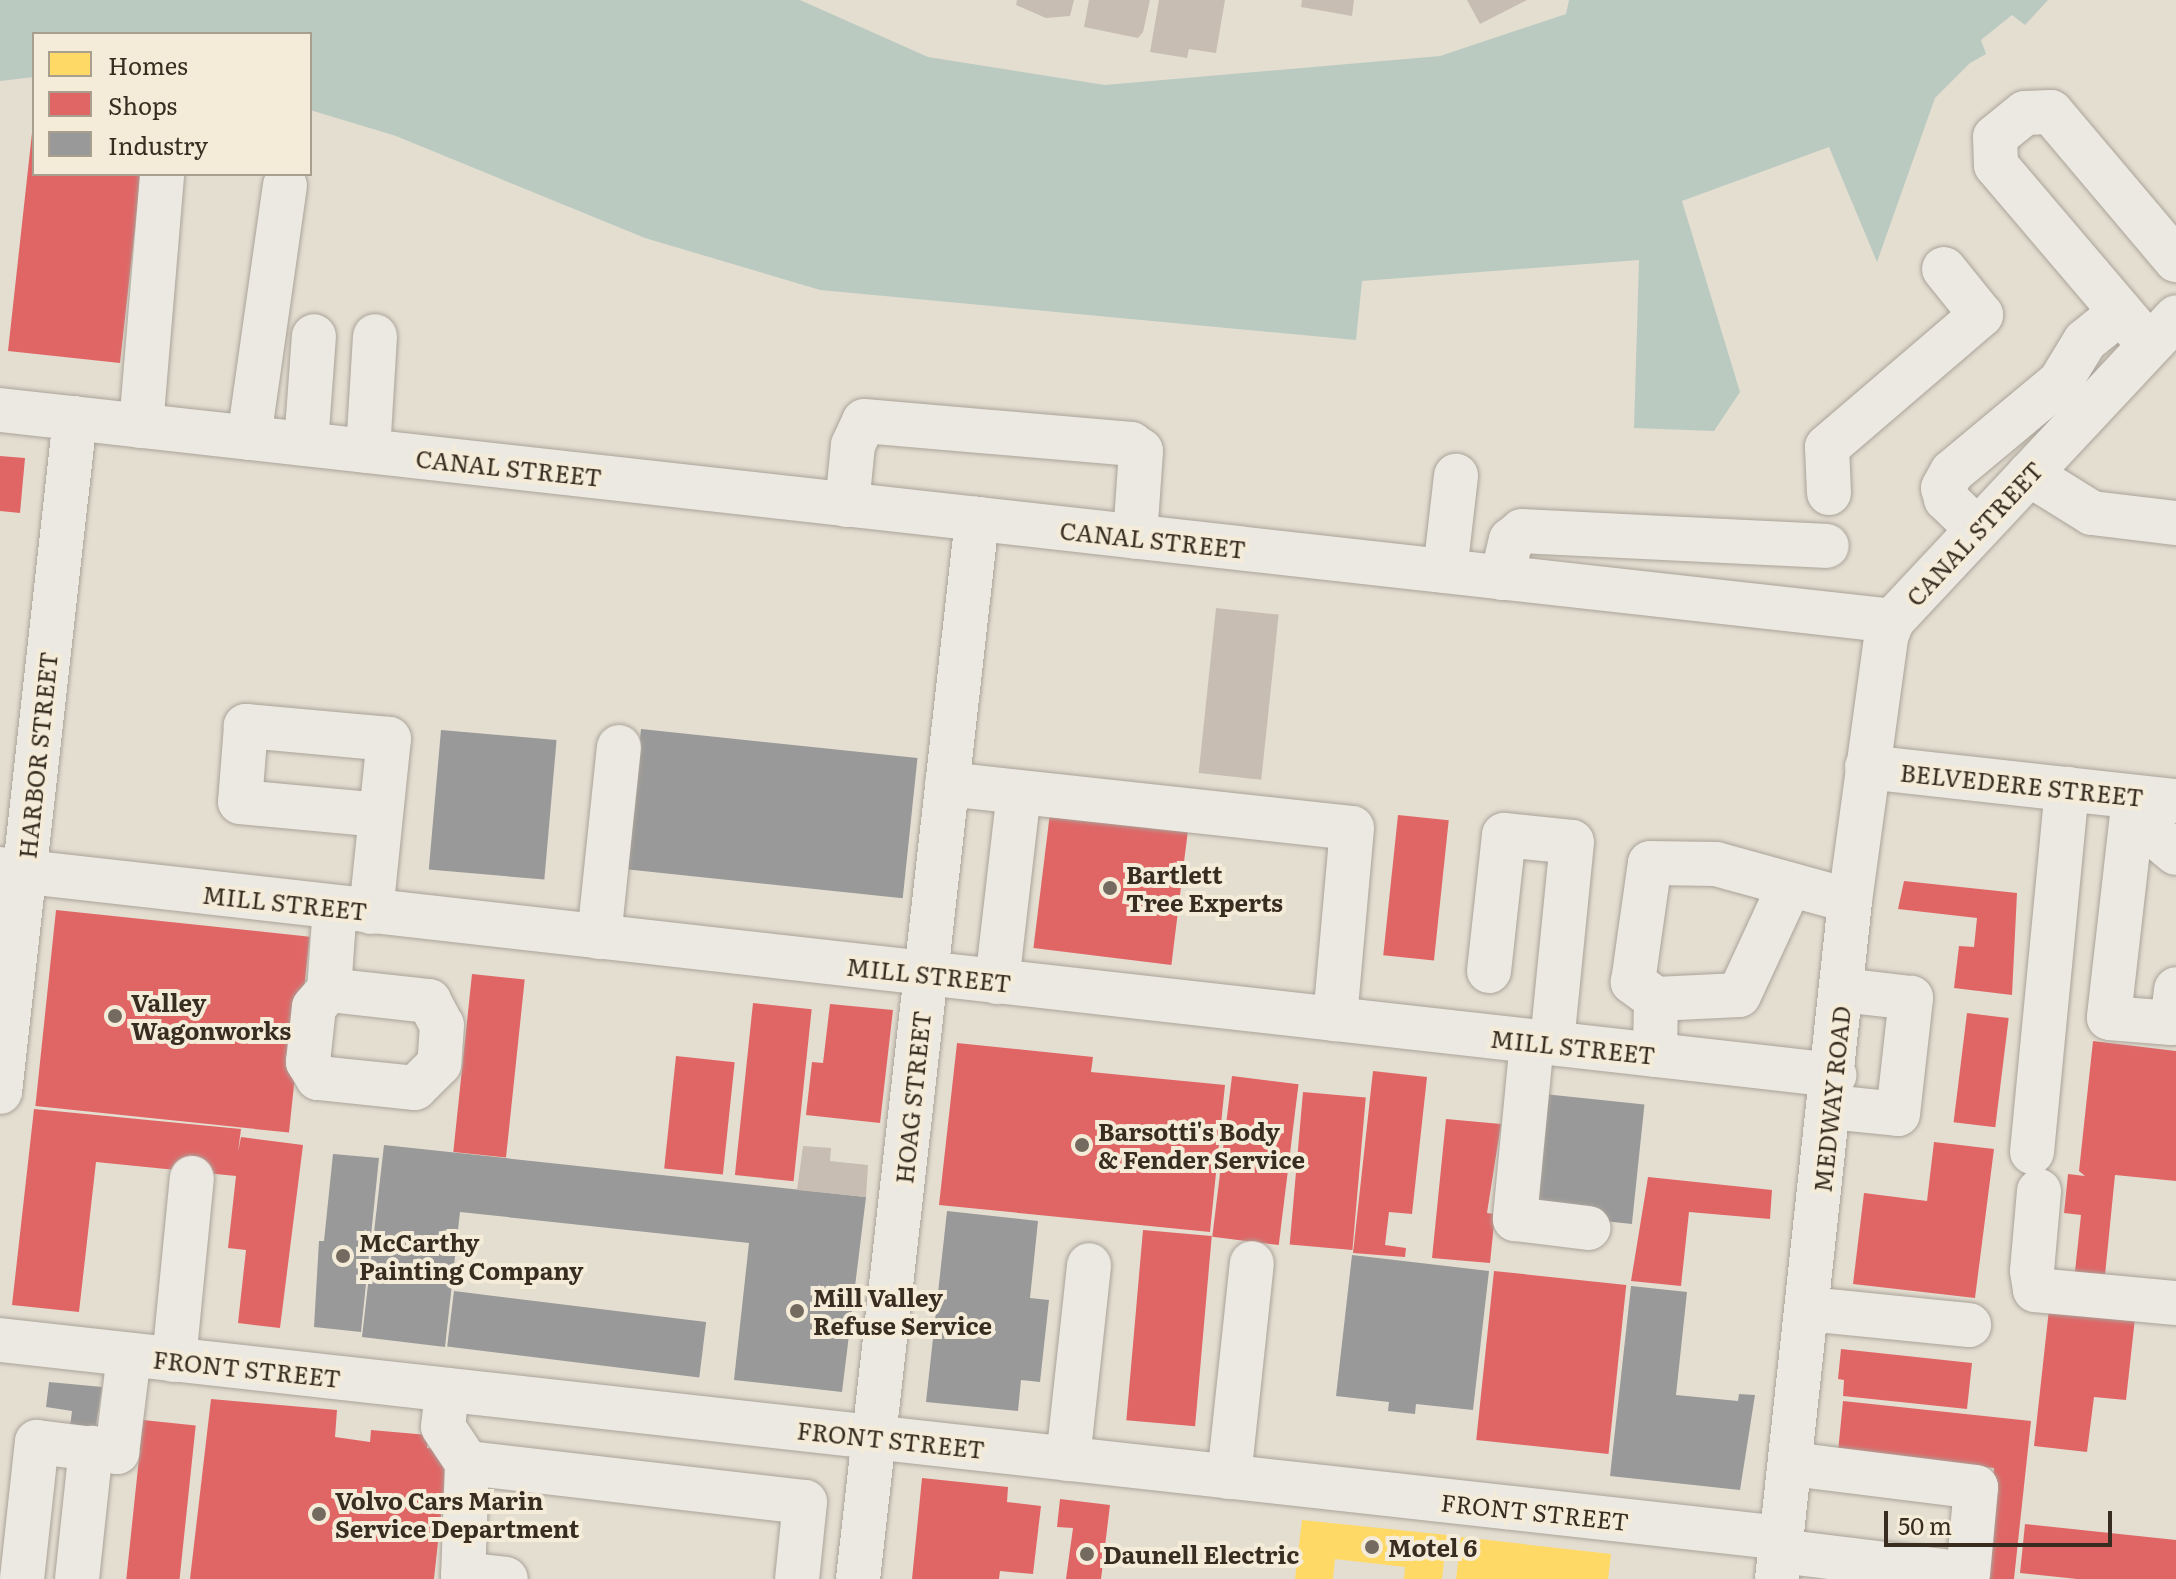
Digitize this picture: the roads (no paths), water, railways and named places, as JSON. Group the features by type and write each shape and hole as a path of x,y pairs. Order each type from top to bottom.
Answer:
{"street":[{"path":"2163,331 2121,312 1996,165 1995,137 2025,113 2051,112 2176,260"},
{"path":"141,426 162,176"},
{"path":"249,438 285,186"},
{"path":"1823,613 1828,519 1827,447 1981,315 1944,269"},
{"path":"1977,529 1946,499 1943,488 1952,472 2060,382 2085,341 2121,312"},
{"name":"CANAL STREET","path":"0,410 1892,621 2163,331"},
{"path":"306,444 314,336"},
{"path":"368,451 375,336"},
{"name":"HARBOR STREET","path":"0,1092 12,870 75,418"},
{"path":"847,505 853,445 864,421 1131,444 1141,451 1143,475 1135,537"},
{"path":"2029,474 2092,513 2176,523"},
{"path":"1445,571 1456,476"},
{"name":"HOAG STREET","path":"858,1579 977,519"},
{"path":"1502,578 1511,540 1522,531 1828,519"},
{"name":"MEDWAY ROAD","path":"1780,1556 1843,990 1850,901 1879,666 1892,621"},
{"path":"599,937 619,747"},
{"name":"BELVEDERE STREET","path":"1867,767 2067,789 2147,805"},
{"path":"947,784 1352,828 1335,1019"},
{"path":"2067,789 2035,1171 2032,1271 2035,1290 2176,1303"},
{"path":"997,982 1019,792"},
{"path":"2147,805 2176,853"},
{"path":"2109,1018 2147,805"},
{"path":"329,990 380,815"},
{"path":"1489,971 1504,835 1572,842 1515,1219 1588,1228"},
{"path":"1789,887 1739,995 1656,999 1633,982 1650,863 1716,864 1789,887 1850,901"},
{"name":"MILL STREET","path":"12,870 1655,1055 1832,1091 1898,1114 1911,998 1843,990"},
{"path":"2046,1012 2172,1023 2176,989"},
{"path":"1655,1055 1656,999"},
{"path":"174,1360 192,1178"},
{"path":"1229,1477 1252,1263"},
{"path":"1068,1459 1089,1265"},
{"path":"1808,1309 1969,1325"},
{"name":"FRONT STREET","path":"0,1340 1229,1477 1780,1556 1968,1574 1976,1487 1791,1464"},
{"path":"22,1579 37,1442 117,1452 129,1355"},
{"path":"447,1390 443,1427 467,1463 463,1576 506,1579"},
{"path":"77,1579 91,1448"},
{"path":"467,1463 805,1502 797,1579"}],"place":[{"name":"Bartlett Tree Experts","path":"1110,888"},
{"name":"Valley Wagonworks","path":"115,1016"},
{"name":"Barsotti's Body & Fender Service","path":"1082,1145"},
{"name":"McCarthy Painting Company","path":"343,1256"},
{"name":"Mill Valley Refuse Service","path":"797,1311"},
{"name":"Volvo Cars Marin Service Department","path":"319,1514"},
{"name":"Motel 6","path":"1372,1547"},
{"name":"Daunell Electric","path":"1087,1554"}]}
